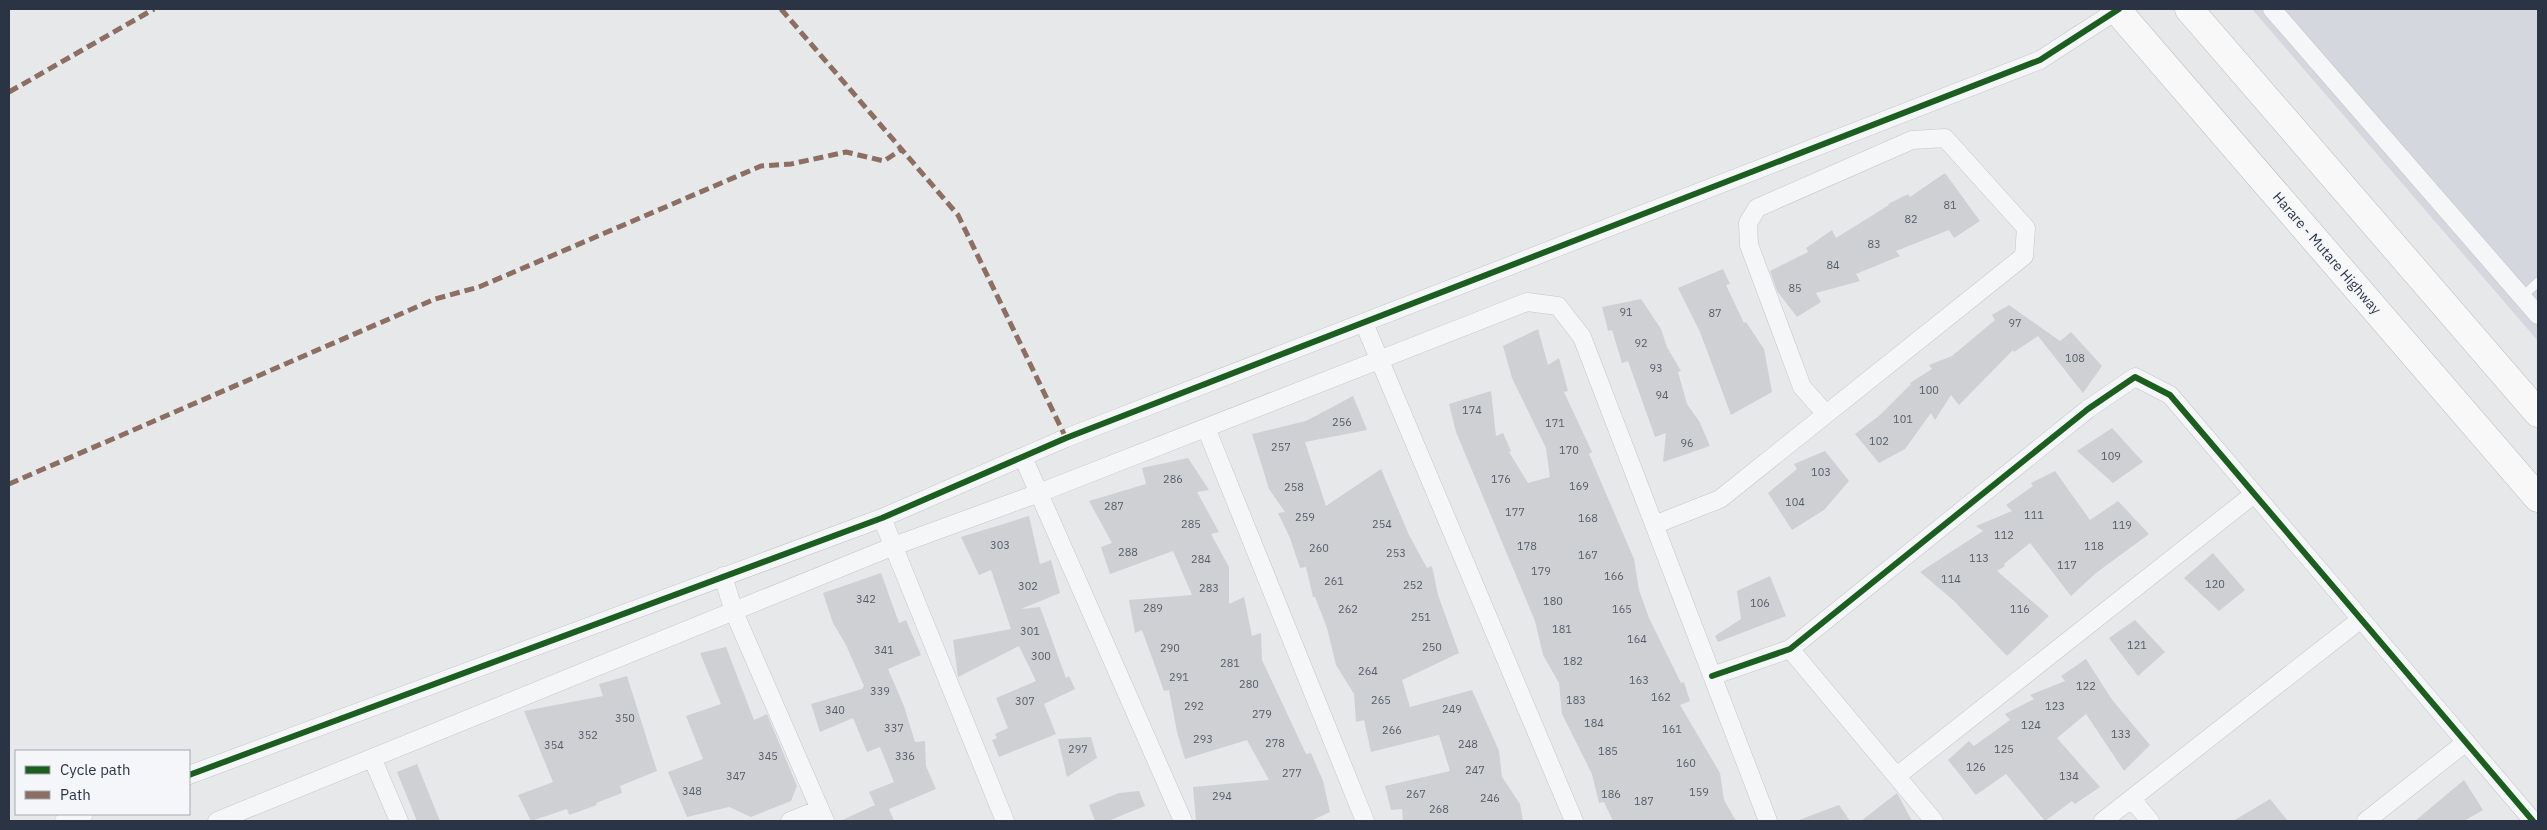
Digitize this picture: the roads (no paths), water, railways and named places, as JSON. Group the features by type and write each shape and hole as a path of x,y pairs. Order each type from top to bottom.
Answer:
{"highway":[{"name":"Harare - Mutare Highway","path":"2118,9 2538,498"},
{"path":"2189,9 2538,413"}],"street":[{"path":"190,775 654,605 723,576 882,518 1023,456 2040,60 2118,9"},
{"path":"2272,9 2538,315"},
{"path":"1654,525 1720,499 2024,256 2026,228 1945,138 1912,140 1757,208 1748,223 1749,245 1802,387 1826,414"},
{"path":"217,821 373,760 894,546 1040,493 1527,302 1558,306 1582,337 1768,821"},
{"path":"1364,323 1574,821"},
{"path":"1712,676 1790,649 2088,409 2135,377 2170,395 2533,821"},
{"path":"1206,428 1365,821"},
{"path":"1023,456 1183,821"},
{"path":"1897,776 2254,494"},
{"path":"882,518 1005,821"},
{"path":"723,576 734,612 823,815 790,821"},
{"path":"2103,821 2361,619"},
{"path":"1790,649 1934,821"},
{"path":"2366,821 2466,742"},
{"path":"373,760 399,821"},
{"path":"2132,799 2150,821"},
{"path":"64,821 81,815"}],"lane":[{"path":"2522,297 2538,282"}]}
